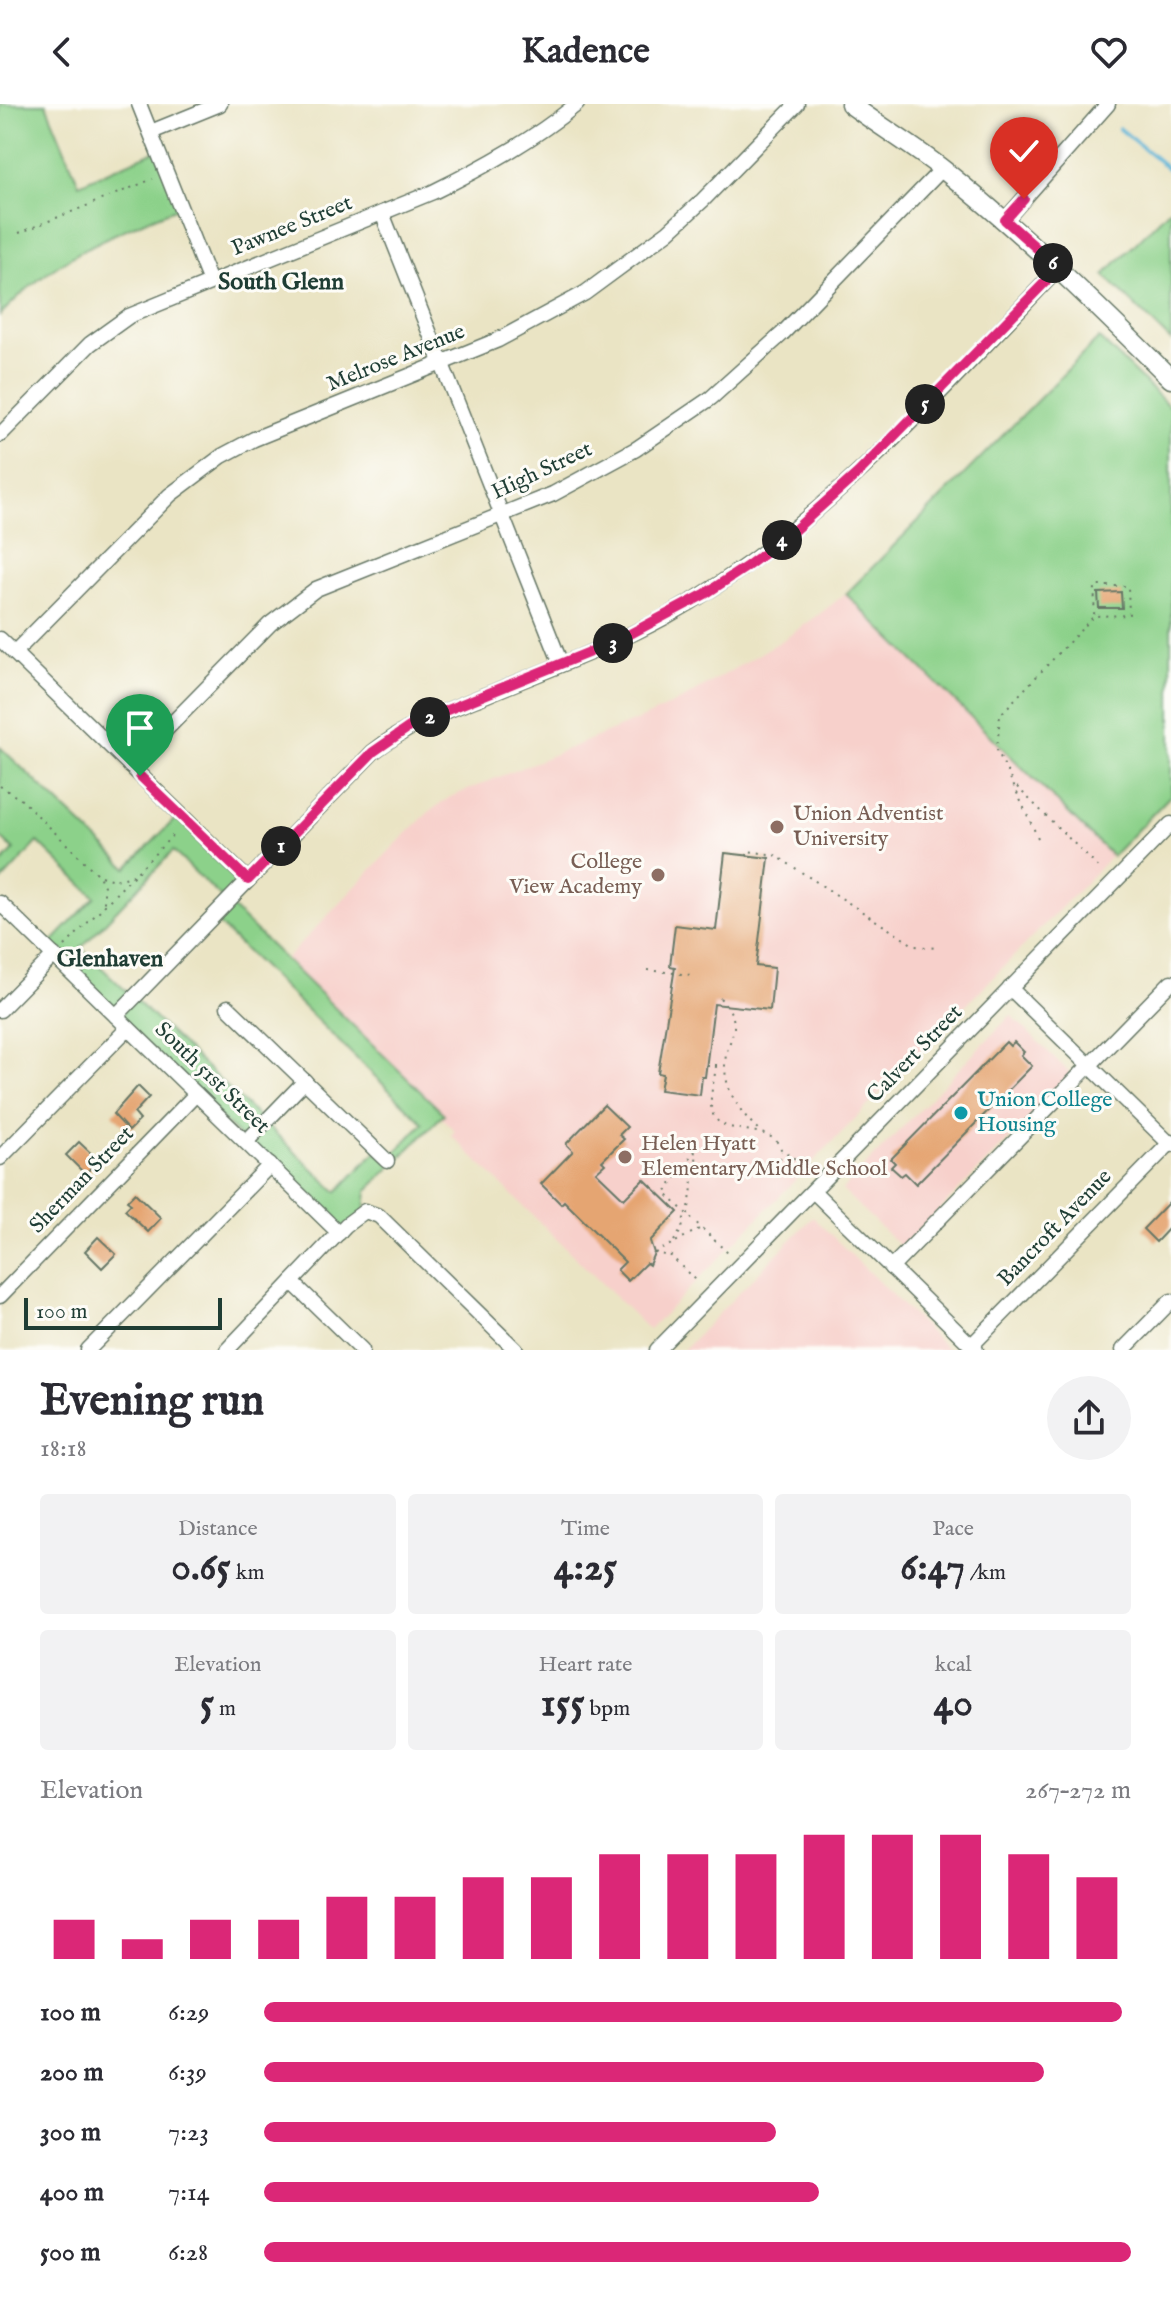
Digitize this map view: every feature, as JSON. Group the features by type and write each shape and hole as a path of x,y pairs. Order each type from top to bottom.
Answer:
{"main road":[{"path":"850,104 942,169 1005,220 1059,268 1171,379"}],"street":[{"path":"139,104 210,282"},
{"path":"151,132 220,104"},
{"name":"Pawnee Street","path":"0,435 90,344 147,307 382,213 479,169 526,141 577,104"},
{"name":"Melrose Avenue","path":"14,653 170,495 222,456 254,439 442,364 541,319 628,264 703,200 797,104"},
{"path":"1005,220 1108,104"},
{"name":"High Street","path":"130,766 270,624 294,604 338,579 553,494 636,449 711,398 782,334 942,169"},
{"path":"382,213 561,664"},
{"path":"116,1016 373,752 393,736 415,723 561,664 661,619 746,567 789,535 858,473 1059,268"},
{"path":"0,639 248,880"},
{"name":"Calvert Street","path":"658,1350 1171,824"},
{"name":"South 51st Street","path":"0,903 59,951 116,1016 339,1233"},
{"path":"0,1010 59,951"},
{"path":"891,1268 1171,982"},
{"path":"1010,988 1170,1143"},
{"path":"228,1007 387,1161"},
{"path":"0,1158 128,1028"},
{"path":"246,1142 305,1081"},
{"name":"Sherman Street","path":"0,1296 196,1094"},
{"name":"Bancroft Avenue","path":"974,1348 1170,1143"},
{"path":"88,1350 270,1165"},
{"path":"813,1191 974,1348"},
{"path":"227,1350 339,1233 365,1211 379,1216 516,1350"},
{"path":"292,1282 362,1350"},
{"path":"1123,1350 1171,1301"}],"path":[{"path":"19,233 153,179"},
{"path":"1038,838 997,750 1000,715 1094,616 1095,586 1128,586 1129,615 1094,616"},
{"path":"1013,783 1102,871"},
{"path":"0,786 23,801 99,876 104,886 104,906"},
{"path":"59,951 176,832"},
{"path":"747,856 748,851 775,855 915,946 936,948"},
{"path":"99,876 110,880 135,874"},
{"path":"648,970 691,975"},
{"path":"720,998 732,1012 734,1026 725,1065 731,1093 740,1111 762,1133"},
{"path":"707,1065 725,1065"},
{"path":"716,1066 710,1107 714,1115 727,1126 775,1138 781,1149 780,1159"},
{"path":"781,1149 798,1161 813,1166"},
{"path":"672,1243 682,1229 686,1214 697,1153 694,1152 665,1193 686,1214 740,1266"},
{"path":"698,1283 671,1256 654,1253 701,1228"}],"shaded area":[{"name":"Union Adventist University","path":"1099,338 1171,408 1171,795 649,1330 451,1135 455,1131 441,1117 443,1114 286,959 399,841 450,797 685,698 817,616 849,591"},
{"path":"1011,1015 1072,1075 902,1248 842,1190"},
{"path":"813,1217 948,1350 683,1350"}],"green space":[{"path":"0,104 46,104 79,184 157,150 180,207 83,250 40,278 0,315"},
{"path":"1171,208 1171,341 1104,275"},
{"path":"1099,338 1171,408 1171,795 1112,856 846,594"},
{"path":"0,747 127,868 180,814 248,880 227,903 444,1114 367,1191 365,1211 339,1233 46,948 95,897 38,842 0,883 0,865 14,850 0,837","holes":["173,851 226,902 211,917 423,1123 387,1161 376,1151 337,1192 81,948"]}],"building":[{"path":"1121,592 1122,608 1099,608 1098,593"},
{"name":"College View Academy","path":"725,853 769,858 756,966 774,968 770,1010 714,1004 700,1095 660,1090 663,1074 658,1073 675,967 670,966 675,925 716,930"},
{"name":"Union College Housing","path":"1006,1042 1010,1046 1014,1042 1032,1066 916,1184 905,1173 901,1176 891,1167 895,1163 891,1159"},
{"path":"138,1086 149,1097 134,1113 140,1120 129,1131 113,1114"},
{"name":"Helen Hyatt Elementary/Middle School","path":"604,1105 627,1127 619,1135 624,1139 602,1161 605,1164 596,1172 624,1199 644,1179 678,1212 650,1241 654,1253 649,1265 646,1263 628,1281 617,1270 625,1262 564,1201 561,1204 541,1184 573,1151 566,1144"},
{"path":"79,1142 98,1160 85,1174 66,1155"},
{"path":"135,1193 161,1218 148,1232 125,1210 131,1204 127,1201"},
{"path":"1171,1200 1171,1226 1156,1242 1143,1229"},
{"path":"98,1237 116,1254 102,1268 85,1251"}],"waterway":[{"path":"1119,128 1171,171"}],"place":[{"name":"Union Adventist University","path":"777,827"},
{"name":"College View Academy","path":"658,875"},
{"name":"Union College Housing","path":"961,1113"},
{"name":"Helen Hyatt Elementary/Middle School","path":"625,1157"}],"district":[{"name":"South Glenn","path":"281,282"},
{"name":"Glenhaven","path":"110,959"}],"route":[{"path":"140,776 248,880 373,752 393,736 415,723 617,641 705,594 789,535 828,502 1059,268 1005,220 1024,199"}]}
